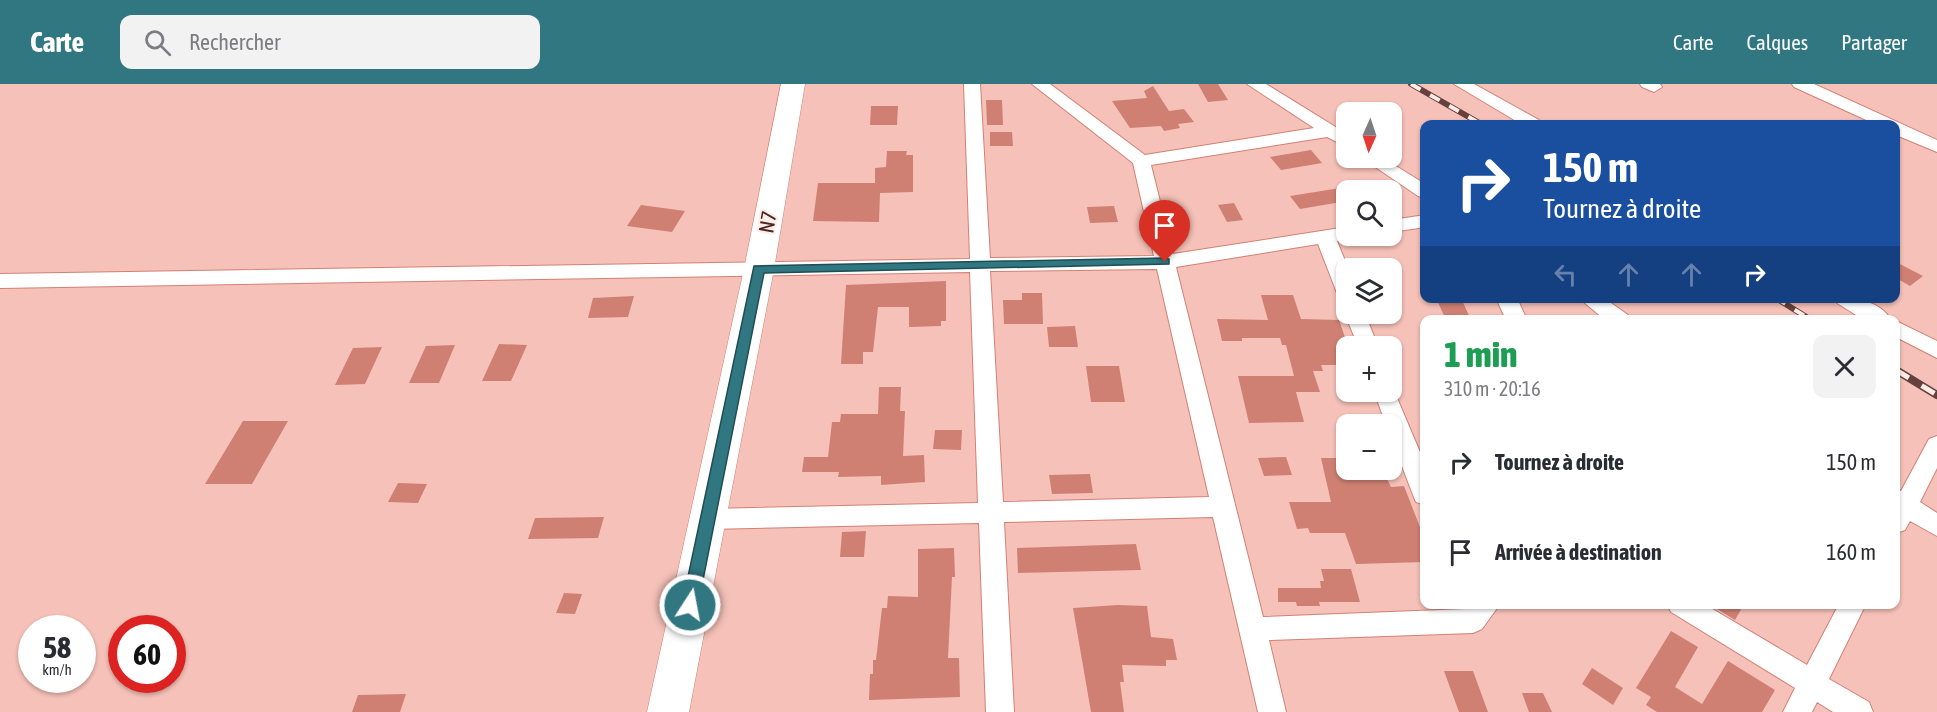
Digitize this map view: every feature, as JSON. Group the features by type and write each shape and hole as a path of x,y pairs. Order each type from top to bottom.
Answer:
{"main road":[{"name":"N7","path":"668,712 759,269 793,84"}],"street":[{"path":"972,84 1000,712"},
{"path":"1040,84 1141,161 1272,712"},
{"path":"1255,84 1336,135"},
{"path":"1462,84 1526,120"},
{"path":"1800,84 1879,120"},
{"path":"1900,130 1937,147"},
{"path":"1141,161 1330,131"},
{"path":"1387,168 1420,189"},
{"path":"1402,224 1420,222"},
{"path":"0,281 1165,262 1336,234"},
{"path":"1325,236 1336,264"},
{"path":"1596,303 1614,315"},
{"path":"1852,303 1873,315"},
{"path":"1900,330 1937,350"},
{"path":"1389,402 1420,482"},
{"path":"1900,507 1937,445"},
{"path":"707,519 1224,507"},
{"path":"1900,509 1937,526"},
{"path":"1688,609 1858,712"},
{"path":"1797,712 1850,609"},
{"path":"1252,628 1476,610"}],"building":[{"path":"1198,84 1218,84 1228,100 1208,102"},
{"path":"1153,86 1169,111 1184,109 1194,122 1178,124 1180,128 1164,131 1161,126 1130,128 1112,101 1147,98 1144,91"},
{"path":"986,100 1002,100 1003,125 987,125"},
{"path":"871,106 898,106 897,125 870,125"},
{"path":"990,132 1012,132 1013,146 990,146"},
{"path":"1311,150 1322,163 1281,170 1270,157"},
{"path":"887,151 907,151 906,155 913,155 913,192 880,193 879,222 813,221 818,183 875,183 875,168 886,167"},
{"path":"1336,189 1336,203 1300,209 1290,196"},
{"path":"1234,203 1243,220 1227,222 1218,205"},
{"path":"641,205 685,211 672,232 627,226"},
{"path":"1114,206 1118,222 1090,223 1087,207"},
{"path":"1900,264 1923,276 1910,286 1900,280"},
{"path":"946,281 946,321 941,321 941,326 909,327 909,307 878,307 873,352 863,352 863,364 841,364 846,285"},
{"path":"1022,293 1042,293 1043,324 1004,324 1003,300 1022,300"},
{"path":"1261,295 1293,295 1301,319 1336,320 1336,324 1340,324 1345,336 1336,336 1336,365 1321,365 1323,371 1313,371 1320,392 1296,392 1304,422 1249,423 1238,376 1294,376 1286,345 1282,345 1280,338 1242,338 1242,341 1222,341 1217,319 1268,320"},
{"path":"634,296 628,317 588,318 593,298"},
{"path":"1438,303 1463,303 1469,315 1444,315"},
{"path":"1075,326 1078,347 1049,347 1047,327"},
{"path":"499,344 527,345 511,381 482,381"},
{"path":"455,345 439,383 409,383 426,346"},
{"path":"382,347 365,384 335,385 353,348"},
{"path":"1086,366 1119,366 1125,402 1091,402"},
{"path":"879,387 901,387 900,411 905,411 903,456 924,455 925,482 881,485 881,476 838,477 839,472 802,472 804,457 828,457 832,422 840,422 841,414 878,414"},
{"path":"243,421 288,421 252,484 205,484"},
{"path":"935,430 962,430 961,450 933,449"},
{"path":"1286,457 1292,475 1264,476 1258,458"},
{"path":"1321,458 1336,458 1336,480 1388,480 1391,487 1404,486 1420,527 1420,562 1356,564 1345,533 1310,533 1308,528 1297,529 1289,502 1331,502"},
{"path":"1090,474 1093,493 1052,494 1049,475"},
{"path":"398,483 427,484 418,503 388,502"},
{"path":"604,517 598,538 528,539 535,518"},
{"path":"866,531 864,557 840,557 842,532"},
{"path":"1136,544 1141,570 1018,573 1017,548"},
{"path":"954,548 955,577 952,577 948,658 959,658 960,697 869,700 870,674 873,674 873,660 876,660 882,608 887,608 888,596 918,597 918,549"},
{"path":"1321,569 1351,569 1360,602 1319,602 1320,606 1297,606 1296,602 1278,602 1278,588 1321,588 1320,581 1324,581"},
{"path":"564,593 582,594 575,614 556,613"},
{"path":"1147,606 1151,637 1173,639 1177,660 1166,660 1166,666 1122,665 1124,682 1120,682 1124,712 1091,712 1073,608"},
{"path":"1717,609 1741,609 1735,620"},
{"path":"1671,631 1698,647 1675,687 1702,704 1728,661 1775,690 1762,712 1657,712 1646,705 1651,697 1636,688"},
{"path":"1592,668 1623,688 1613,705 1582,684"},
{"path":"1444,671 1473,671 1488,712 1459,712"},
{"path":"1522,693 1543,693 1552,712 1529,712"},
{"path":"406,694 400,712 352,712 358,695"}],"railway":[{"path":"1411,84 1474,120"},
{"path":"1784,303 1803,315"},
{"path":"1900,372 1937,395"}],"route":[{"path":"690,605 759,269 1165,262"}]}
